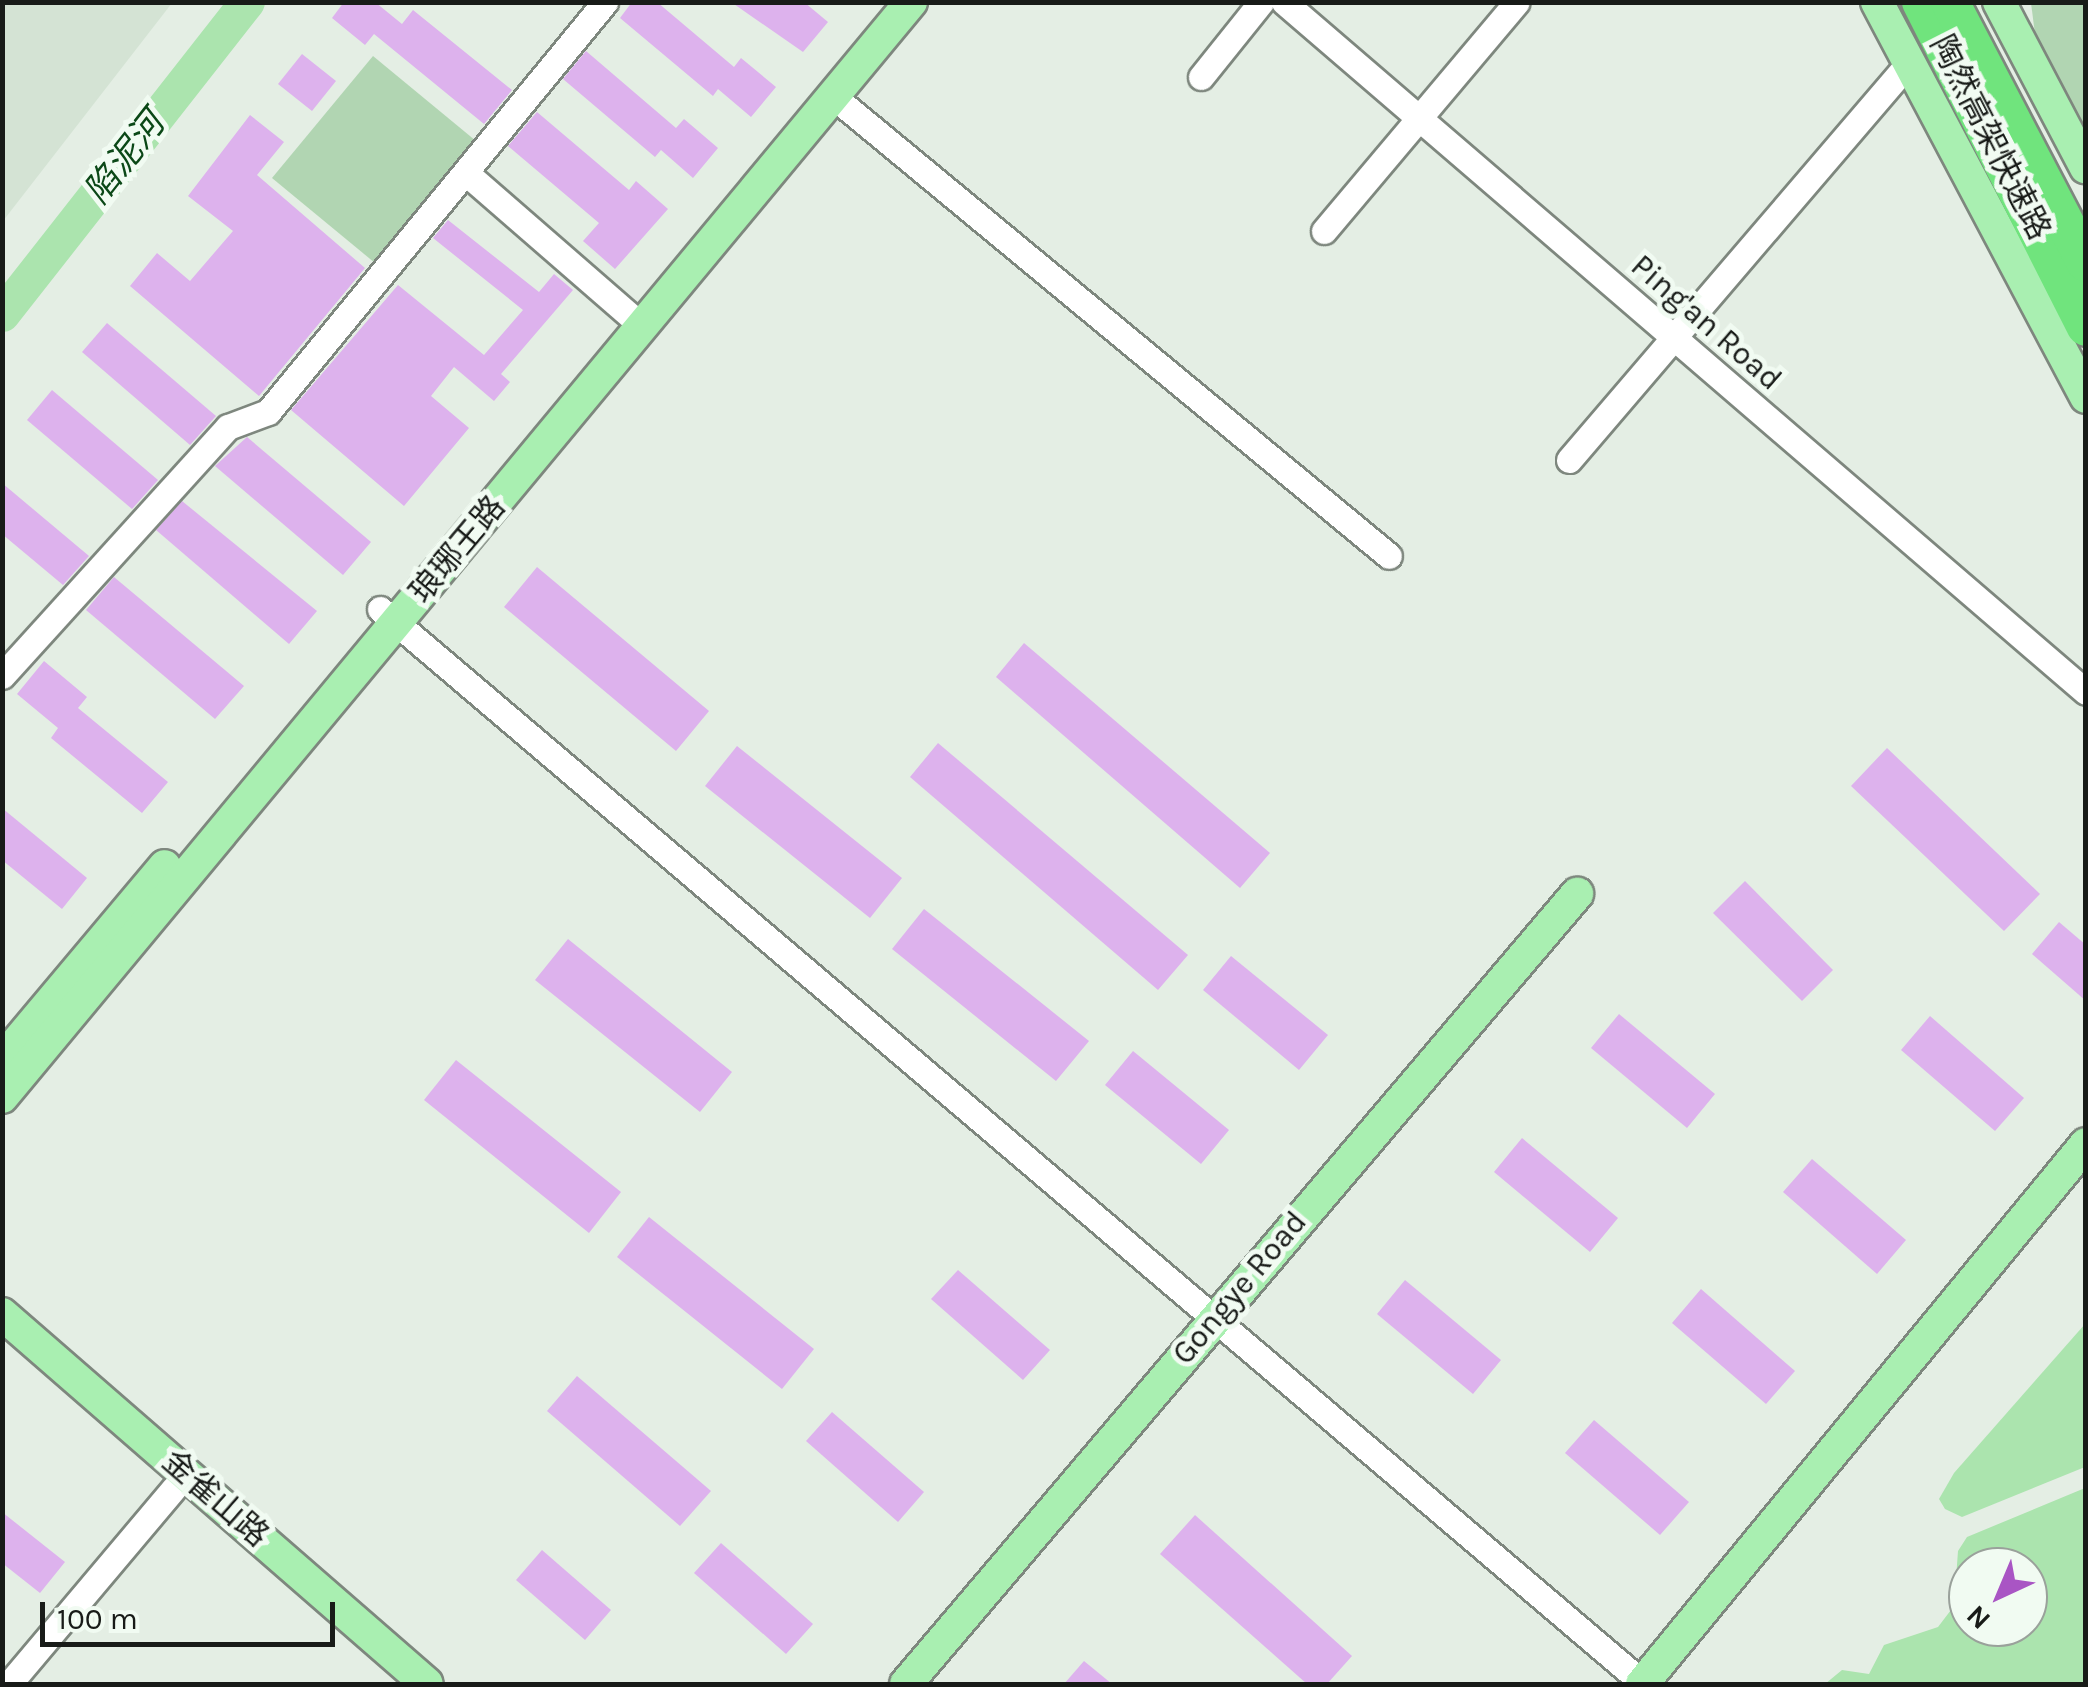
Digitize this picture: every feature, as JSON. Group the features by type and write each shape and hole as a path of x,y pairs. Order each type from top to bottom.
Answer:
{"highway":[{"name":"陶然高架快速路","path":"1921,2 2086,326"},
{"name":"陶然高架快速路","path":"1950,2 2086,264"}],"main road":[{"name":"琅琊王路","path":"635,320 884,2"},
{"name":"琅琊王路","path":"2,1096 388,616 635,320 834,96 911,2"},
{"path":"1877,2 2086,398"},
{"path":"1999,2 2086,168"},
{"name":"琅琊王路","path":"2,1060 388,616"},
{"name":"Gongye Road","path":"906,1684 1577,894"},
{"path":"1642,1684 2086,1144"},
{"name":"金雀山路","path":"2,1314 427,1684"},
{"name":"金雀山路","path":"2,1340 401,1684"}],"street":[{"path":"2,676 228,427 268,412 605,2"},
{"path":"1201,77 1261,2"},
{"name":"Ping'an Road","path":"1284,2 2086,692"},
{"path":"1324,231 1516,2"},
{"path":"1570,460 1907,64"},
{"path":"834,96 1389,556"},
{"path":"466,174 635,320"},
{"path":"388,616 1211,1323 1642,1684"},
{"path":"9,1684 174,1488"}],"shaded area":[{"path":"2,3 172,3 3,221"},
{"path":"2031,3 2085,3 2085,128 2035,34"},
{"path":"373,56 476,141 375,263 272,178"},
{"path":"2085,1324 2085,1467 1962,1517 1945,1509 1939,1499 1954,1473"},
{"path":"2085,1488 2085,1684 1825,1684 1842,1670 1869,1674 1884,1645 1938,1627 1948,1614 1948,1647 2048,1647 2048,1547 1961,1547 1967,1537"}],"building":[{"path":"344,2 375,2 402,24 413,10 512,90 484,124 374,34 365,45 332,18"},
{"path":"632,2 657,2 734,67 741,58 776,87 751,117 718,89 713,96 620,18"},
{"path":"731,2 804,2 828,22 803,52"},
{"path":"586,51 676,128 684,119 718,148 693,178 661,150 655,157 563,79"},
{"path":"302,54 336,81 312,111 278,84"},
{"path":"537,112 629,190 636,181 668,209 615,269 583,241 599,223 508,146"},
{"path":"250,115 284,142 257,175 365,268 259,396 130,286 157,253 190,281 233,231 188,196"},
{"path":"448,220 539,292 554,274 573,290 501,374 510,382 494,401 454,367 431,396 469,428 404,506 291,410 398,285 484,355 523,310 433,238"},
{"path":"107,323 216,416 190,445 82,352"},
{"path":"52,390 158,480 132,509 27,420"},
{"path":"247,437 371,542 343,575 215,466"},
{"path":"2,483 89,556 63,585 2,534"},
{"path":"182,501 317,611 289,644 156,530"},
{"path":"537,567 709,711 676,751 504,607"},
{"path":"114,577 244,686 215,719 86,610"},
{"path":"1024,643 1270,853 1240,888 996,677"},
{"path":"44,661 87,697 78,708 168,782 142,813 51,738 58,728 17,694"},
{"path":"938,743 1188,955 1158,990 910,777"},
{"path":"737,746 902,878 870,918 705,786"},
{"path":"1887,748 2040,894 2004,931 1851,786"},
{"path":"2,808 87,878 62,909 2,860"},
{"path":"1745,881 1833,970 1802,1001 1713,913"},
{"path":"924,909 1089,1041 1056,1081 892,949"},
{"path":"2059,922 2086,945 2086,1001 2032,954"},
{"path":"568,939 732,1072 700,1112 535,980"},
{"path":"1231,956 1328,1035 1299,1070 1203,990"},
{"path":"1619,1014 1715,1094 1687,1128 1591,1048"},
{"path":"1930,1016 2024,1098 1995,1131 1901,1050"},
{"path":"1133,1051 1229,1130 1201,1164 1105,1085"},
{"path":"456,1060 621,1192 589,1233 424,1100"},
{"path":"1522,1138 1618,1218 1590,1252 1494,1172"},
{"path":"1812,1159 1906,1240 1877,1274 1783,1192"},
{"path":"649,1217 814,1349 782,1389 617,1257"},
{"path":"958,1270 1050,1350 1023,1380 931,1299"},
{"path":"1405,1280 1501,1360 1473,1394 1377,1314"},
{"path":"1701,1289 1795,1371 1766,1404 1672,1323"},
{"path":"577,1376 711,1491 680,1526 547,1411"},
{"path":"832,1412 924,1492 898,1522 806,1441"},
{"path":"1594,1420 1689,1502 1660,1535 1565,1453"},
{"path":"2,1512 65,1562 40,1593 2,1563"},
{"path":"1195,1515 1352,1656 1327,1684 1307,1684 1160,1554"},
{"path":"721,1543 813,1624 786,1654 694,1573"},
{"path":"542,1550 611,1610 585,1640 516,1580"},
{"path":"1084,1661 1112,1684 1064,1684"}],"waterway":[{"name":"陷泥河","path":"2,314 247,2"}]}
